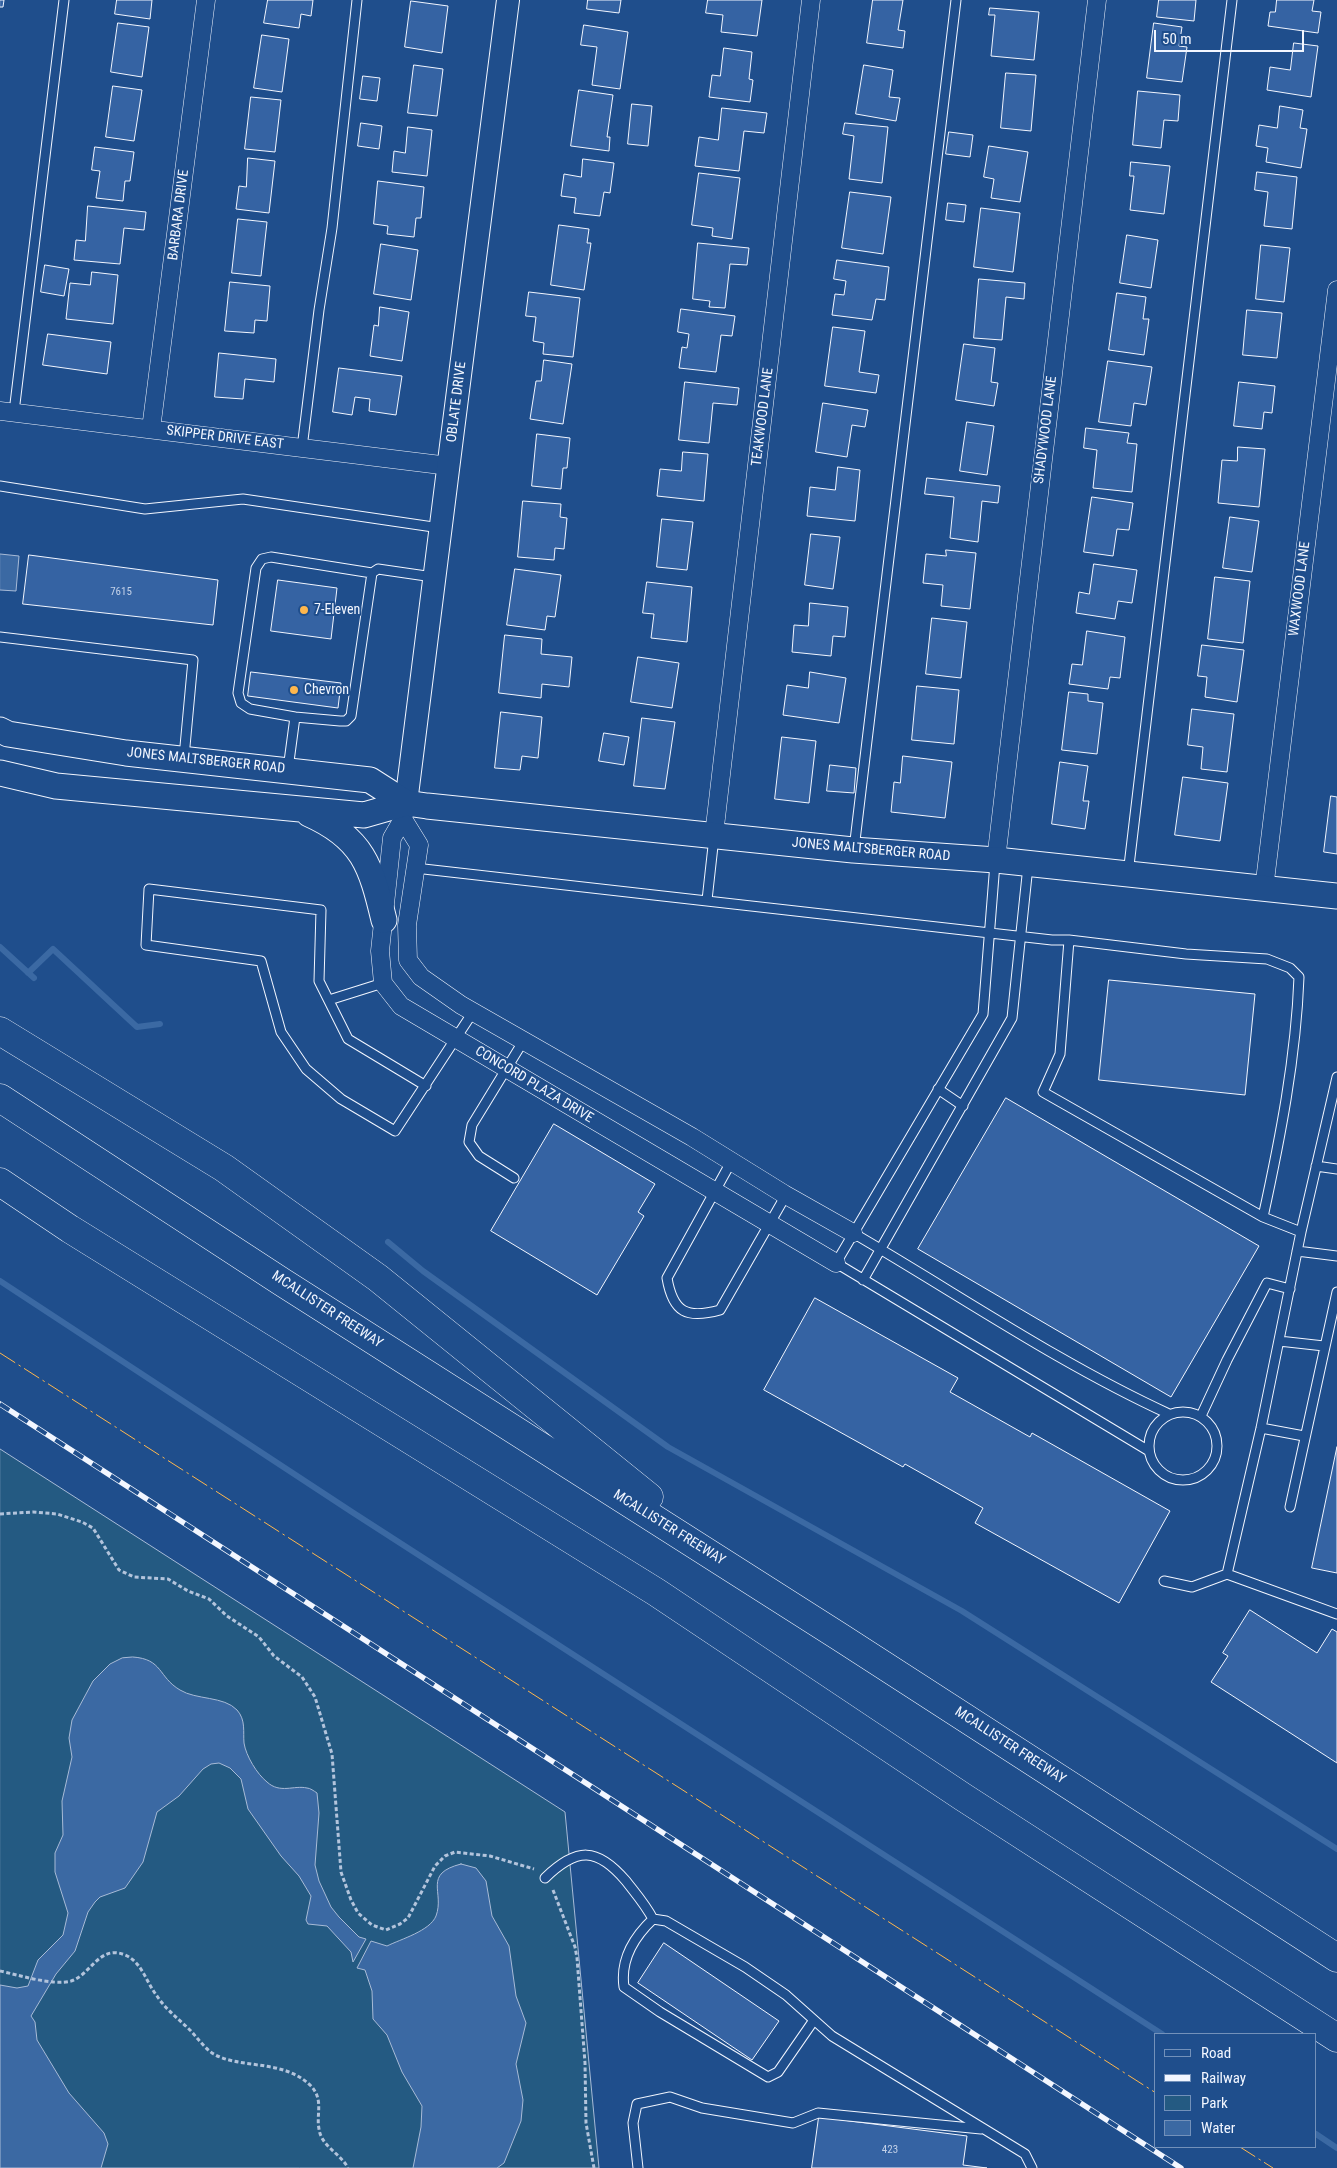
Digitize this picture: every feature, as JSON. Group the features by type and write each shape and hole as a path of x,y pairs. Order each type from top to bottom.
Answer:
{"highway":[{"path":"0,1031 224,1168 378,1278 751,1580"},
{"name":"MCALLISTER FREEWAY","path":"0,1098 282,1282 751,1580 1337,1958"},
{"path":"0,1182 70,1229 656,1592 963,1797 1337,2038"},
{"path":"0,1195 70,1229"}],"main road":[{"name":"JONES MALTSBERGER ROAD","path":"0,730 8,734 126,753 370,780 405,811"},
{"name":"JONES MALTSBERGER ROAD","path":"0,773 56,786 364,815 405,811 714,835 853,850 996,860 1337,896"},
{"path":"298,808 332,824 356,845 374,879 384,920"}],"street":[{"name":"BARBARA DRIVE","path":"151,429 206,0"},
{"name":"OBLATE DRIVE","path":"405,811 433,577 449,466 508,0"},
{"name":"TEAKWOOD LANE","path":"714,835 811,0"},
{"name":"SHADYWOOD LANE","path":"996,860 1097,0"},
{"name":"WAXWOOD LANE","path":"1264,889 1337,290"},
{"name":"SKIPPER DRIVE EAST","path":"7,412 449,466"},
{"path":"405,811 418,845 407,925 408,960 421,977 474,1012 853,1233"},
{"path":"383,983 380,951 392,838 405,811"},
{"name":"CONCORD PLAZA DRIVE","path":"383,983 401,1006 836,1263"}],"lane":[{"path":"7,412 64,0"},
{"path":"302,448 319,310 332,228 357,0"},
{"path":"853,850 956,0"},
{"path":"1128,874 1232,0"},
{"path":"0,486 145,509 243,499 440,528"},
{"path":"372,573 351,716 346,721 296,717 250,709 241,703 238,694 256,568 262,559 271,557 372,573 378,569 433,577"},
{"path":"0,637 194,660 183,759"},
{"path":"288,771 296,717"},
{"path":"707,900 714,835"},
{"path":"996,860 983,1014 836,1263 1149,1451 1159,1470 1168,1477 1178,1480 1190,1480 1201,1476 1210,1468 1216,1457 1218,1446 1216,1434 1210,1423 1201,1416 1179,1411 1169,1414 1159,1421 1153,1430 1149,1451"},
{"path":"863,1280 1012,1018 1028,864"},
{"path":"415,868 1186,954 1268,959 1290,968 1299,978 1297,1026 1272,1174 1262,1217"},
{"path":"426,1086 348,1039 319,980 321,910 149,889 146,945 261,960 280,1032 306,1069 342,1099 395,1131 426,1086 474,1012"},
{"path":"1069,940 1060,1054 1043,1092 1262,1217 1300,1232"},
{"path":"329,1000 383,983"},
{"path":"514,1178 478,1156 469,1142 472,1125 524,1040"},
{"path":"1227,1574 1262,1428 1300,1232 1337,1077"},
{"path":"938,1090 963,1106"},
{"path":"731,1162 667,1278 670,1297 682,1309 699,1316 720,1310 768,1223 786,1195"},
{"path":"1316,1166 1337,1169"},
{"path":"853,1233 1029,1341 1114,1389 1169,1414"},
{"path":"1297,1251 1337,1256"},
{"path":"1201,1416 1227,1360 1267,1284 1290,1289"},
{"path":"1290,1507 1337,1292"},
{"path":"1279,1341 1324,1346"},
{"path":"1262,1428 1304,1436"},
{"path":"1164,1581 1192,1587 1227,1574 1337,1614"},
{"path":"545,1878 559,1865 574,1857 592,1856 604,1859 641,1898 654,1919 666,1921 716,1948 786,1995 832,2036 1025,2154 1032,2168"},
{"path":"654,1919 639,1932 630,1947 622,1974 624,1987 660,2012 768,2077 778,2072 814,2020"},
{"path":"638,2168 633,2123 637,2104 670,2097 702,2108 793,2123 818,2112 984,2129"}],"path":[{"path":"0,1514 33,1512 58,1514 82,1522 93,1528 119,1570 134,1577 168,1579 188,1592 209,1599 227,1616 259,1637 274,1656 302,1677 315,1697 332,1754 341,1872 358,1913 372,1926 386,1930 408,1918 435,1866 445,1856 456,1852 470,1852 521,1864 533,1868 545,1878 552,1889 575,1947 585,2063 586,2123 594,2168"},
{"path":"0,1971 59,1982 73,1980 80,1976 103,1955 116,1953 125,1955 140,1967 151,1988 170,2012 213,2054 236,2061 280,2069 311,2086 319,2100 319,2130 321,2136 348,2168"}],"green space":[{"path":"0,1449 565,1812 599,2168 0,2168"}],"water":[{"path":"0,554 19,556 16,591 0,590"},
{"path":"133,1657 150,1661 180,1690 225,1702 237,1710 244,1726 244,1743 247,1753 256,1770 272,1786 277,1788 302,1787 317,1793 319,1813 315,1865 319,1881 331,1907 339,1917 359,1937 366,1939 353,1962 351,1952 327,1926 308,1924 306,1920 311,1896 299,1876 281,1856 248,1809 241,1779 230,1768 219,1763 211,1764 203,1769 179,1796 157,1812 143,1862 125,1888 100,1897 95,1902 88,1912 75,1951 56,1974 31,2016 35,2022 37,2040 69,2093 104,2133 108,2144 101,2168 0,2168 0,1985 17,1988 28,1986 38,1960 63,1935 68,1913 55,1872 55,1853 63,1835 62,1801 72,1757 69,1738 72,1720 93,1681 110,1664 122,1658"},
{"path":"461,1864 476,1868 486,1881 492,1916 509,1946 516,1996 526,2023 516,2064 523,2100 521,2121 504,2163 497,2168 413,2168 421,2127 422,2106 402,2072 387,2035 373,2019 372,1991 365,1970 357,1968 371,1941 387,1946 422,1930 433,1921 438,1907 438,1879 449,1868"}],"building":[{"path":"0,0 4,0 3,7 0,7"},
{"path":"117,0 152,0 150,19 115,14"},
{"path":"268,0 313,0 311,16 301,14 299,28 264,23"},
{"path":"588,0 621,0 619,13 587,9"},
{"path":"708,0 762,0 757,36 721,32 723,15 706,13"},
{"path":"873,0 903,0 898,30 905,31 903,48 867,43"},
{"path":"1159,0 1196,0 1194,21 1157,17"},
{"path":"1277,0 1314,0 1312,11 1321,12 1318,33 1268,26 1270,12 1275,12"},
{"path":"411,1 448,6 442,53 405,47"},
{"path":"990,8 1039,12 1034,60 991,56 995,15 989,15"},
{"path":"118,23 149,27 142,77 111,72"},
{"path":"1154,23 1182,27 1179,46 1187,47 1182,82 1147,78"},
{"path":"584,25 628,32 620,89 592,85 597,47 581,45"},
{"path":"262,35 289,39 282,92 254,88"},
{"path":"1294,43 1318,46 1311,97 1267,90 1270,67 1290,70"},
{"path":"724,48 752,52 749,79 753,80 750,102 709,97 712,75 720,76"},
{"path":"414,65 443,69 437,116 408,113"},
{"path":"864,65 893,70 889,97 900,98 896,121 856,114"},
{"path":"1006,73 1036,75 1031,131 1001,128"},
{"path":"363,76 380,78 377,101 360,99"},
{"path":"113,86 142,90 134,141 106,137"},
{"path":"579,90 613,95 607,137 610,137 609,151 571,146"},
{"path":"1138,91 1180,95 1178,121 1164,120 1161,148 1133,145"},
{"path":"251,97 281,100 275,152 245,149"},
{"path":"632,104 652,106 648,146 628,144"},
{"path":"1280,106 1303,110 1300,128 1307,129 1301,168 1266,162 1268,148 1256,146 1259,125 1277,128"},
{"path":"722,108 767,113 764,133 744,131 739,171 695,166 699,137 718,140"},
{"path":"361,123 382,126 379,149 358,146"},
{"path":"845,123 888,127 882,183 849,179 854,136 843,134"},
{"path":"408,127 432,130 427,176 392,172 394,151 405,153"},
{"path":"949,132 973,135 970,157 946,154"},
{"path":"989,146 1028,152 1020,202 991,198 994,179 984,177"},
{"path":"95,147 134,152 130,181 125,181 123,201 96,198 100,171 92,170"},
{"path":"248,158 275,161 269,213 236,209 239,186 246,187"},
{"path":"583,159 614,163 610,193 604,192 600,216 574,213 576,198 561,196 564,174 581,177"},
{"path":"1131,162 1170,166 1164,214 1130,210 1134,176 1130,176"},
{"path":"1257,172 1297,177 1292,229 1264,226 1268,192 1255,190"},
{"path":"699,173 740,178 732,239 712,236 713,228 692,225"},
{"path":"378,181 424,187 421,218 416,218 414,237 387,234 388,226 374,224"},
{"path":"850,192 891,197 883,254 842,248"},
{"path":"948,203 966,205 964,222 946,220"},
{"path":"88,206 146,212 144,230 124,228 120,264 74,260 76,240 85,241"},
{"path":"981,208 1020,213 1013,272 974,267"},
{"path":"238,219 267,222 261,276 232,273"},
{"path":"559,225 589,229 587,243 591,243 584,290 551,285"},
{"path":"1127,235 1158,240 1151,288 1120,283"},
{"path":"698,243 749,248 747,265 730,264 725,308 709,307 710,301 693,299"},
{"path":"381,244 418,250 411,300 374,294"},
{"path":"1261,245 1290,248 1284,302 1256,299"},
{"path":"837,260 889,267 885,300 876,299 872,320 832,315 835,294 844,295 846,281 834,279"},
{"path":"45,265 69,269 64,296 41,292"},
{"path":"92,272 118,275 113,324 66,319 70,283 90,285"},
{"path":"979,279 1025,283 1024,299 1006,297 1002,340 974,338"},
{"path":"230,282 270,286 267,321 255,320 254,333 225,331"},
{"path":"529,292 580,298 573,357 543,354 544,343 533,341 536,317 526,316"},
{"path":"1117,293 1146,297 1143,319 1149,319 1144,355 1109,350"},
{"path":"380,307 409,312 402,361 370,356 374,325 378,326"},
{"path":"681,309 735,316 732,336 721,335 716,372 679,368 682,347 687,348 689,334 678,332"},
{"path":"1247,310 1282,313 1277,358 1243,355"},
{"path":"833,327 865,331 859,372 879,375 876,393 825,386"},
{"path":"48,334 111,342 107,374 43,365"},
{"path":"964,344 995,348 991,382 998,383 994,406 956,400"},
{"path":"219,353 276,359 274,382 245,379 243,399 215,397"},
{"path":"544,360 572,364 563,424 530,419 536,381 541,381"},
{"path":"1108,361 1152,367 1146,405 1134,403 1131,426 1099,422"},
{"path":"339,368 402,376 396,415 369,411 370,399 355,397 352,415 333,412"},
{"path":"685,382 739,388 737,405 713,403 709,443 679,440"},
{"path":"1239,382 1275,386 1272,413 1264,412 1262,429 1234,426"},
{"path":"823,403 868,410 865,427 852,425 847,457 816,452"},
{"path":"967,422 994,426 987,475 960,471"},
{"path":"1086,428 1129,433 1127,443 1137,444 1132,492 1093,488 1097,450 1084,448"},
{"path":"537,434 570,438 567,468 563,468 561,489 532,486"},
{"path":"1238,447 1265,449 1259,507 1218,503 1222,460 1237,461"},
{"path":"683,452 708,454 704,501 657,496 660,469 681,471"},
{"path":"838,467 860,470 855,521 807,516 810,487 835,490"},
{"path":"927,478 1000,486 998,503 982,501 978,542 950,538 954,497 925,494"},
{"path":"1092,497 1133,503 1129,530 1117,529 1113,556 1084,552"},
{"path":"523,501 561,504 560,517 567,518 564,549 555,548 554,560 518,557"},
{"path":"1230,517 1259,521 1252,572 1223,568"},
{"path":"662,519 693,522 687,570 657,567"},
{"path":"811,534 840,537 833,589 805,585"},
{"path":"946,550 976,553 970,609 941,606 943,585 923,583 926,554 946,556"},
{"path":"29,555 218,580 213,625 23,604"},
{"path":"1094,564 1137,570 1132,603 1118,601 1115,619 1076,613 1079,592 1089,594"},
{"path":"515,569 561,575 555,617 547,616 545,630 507,625"},
{"path":"1215,577 1250,581 1243,643 1208,639"},
{"name":"7-Eleven","path":"278,580 337,588 331,639 271,631"},
{"path":"647,582 692,587 687,642 651,638 654,614 643,613"},
{"path":"810,603 848,607 845,637 833,636 831,656 792,652 794,625 808,626"},
{"path":"932,618 967,622 961,678 926,674"},
{"path":"1087,631 1125,637 1120,678 1110,677 1108,689 1069,684 1072,664 1082,665"},
{"path":"505,635 542,639 541,654 572,657 569,687 542,684 541,698 499,693"},
{"path":"1202,645 1244,650 1237,702 1205,697 1207,677 1198,676"},
{"path":"638,657 679,663 672,708 631,702"},
{"name":"Chevron","path":"251,672 341,683 338,708 248,696"},
{"path":"810,672 846,678 839,723 783,715 787,685 808,688"},
{"path":"917,686 959,690 954,744 912,740"},
{"path":"1069,692 1088,694 1088,701 1103,703 1097,754 1062,750"},
{"path":"1192,709 1234,714 1227,772 1201,769 1203,747 1188,745"},
{"path":"501,712 542,717 538,758 522,756 520,770 495,768"},
{"path":"642,718 675,722 665,789 634,786"},
{"path":"604,733 629,737 624,765 599,761"},
{"path":"782,737 816,741 809,803 775,799"},
{"path":"903,756 952,762 945,818 891,812 894,782 900,783"},
{"path":"1060,762 1088,766 1083,801 1089,801 1085,829 1052,824"},
{"path":"830,765 856,768 854,793 827,791"},
{"path":"1183,777 1228,783 1220,841 1175,835"},
{"path":"1331,796 1337,797 1337,854 1324,852"},
{"path":"1109,980 1255,994 1245,1095 1099,1080"},
{"path":"1006,1098 1259,1246 1171,1397 918,1249"},
{"path":"554,1124 655,1184 638,1212 644,1216 597,1295 491,1231"},
{"path":"815,1298 958,1378 950,1392 1030,1437 1032,1433 1170,1511 1119,1603 975,1523 983,1508 905,1464 903,1467 764,1390"},
{"path":"1337,1447 1337,1573 1312,1568"},
{"path":"1250,1610 1317,1653 1332,1629 1337,1632 1337,1763 1211,1682 1228,1656 1223,1653"},
{"path":"664,1943 779,2021 752,2060 638,1983"},
{"path":"819,2117 967,2136 963,2165 987,2168 812,2168"}],"waterway":[{"path":"0,947 34,978"},
{"path":"28,973 53,949 137,1027 160,1024"},
{"path":"388,1242 423,1271 668,1447 962,1611 1337,1849"},
{"path":"0,1281 352,1512 1160,2033"},
{"path":"1317,2135 1337,2148"}],"railway":[{"path":"0,1404 1181,2168"}],"power":[{"path":"0,1353 1154,2092"},
{"path":"1242,2148 1273,2168"}],"place":[{"name":"7-Eleven","path":"304,610"},
{"name":"Chevron","path":"294,690"}]}
